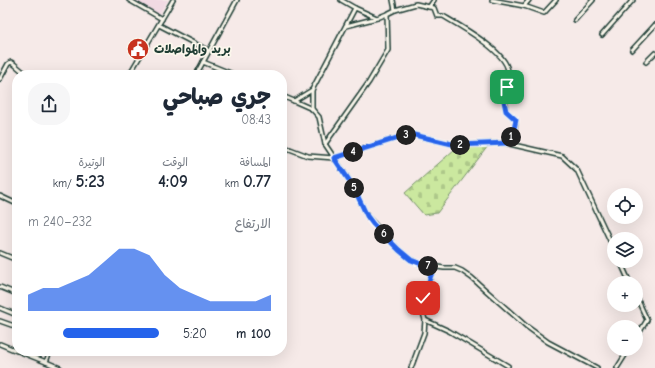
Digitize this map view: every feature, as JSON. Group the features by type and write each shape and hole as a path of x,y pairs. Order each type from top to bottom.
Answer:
{"street":[{"path":"129,0 162,19"},
{"path":"132,70 173,0"},
{"path":"199,70 237,0"},
{"path":"342,0 377,18"},
{"path":"393,0 395,10"},
{"path":"429,7 434,0"},
{"path":"492,0 524,6 544,13 556,0"},
{"path":"524,6 529,0"},
{"path":"575,20 593,0"},
{"path":"602,35 633,0"},
{"path":"346,26 377,18 395,10 416,4 434,8 437,16 443,16 479,38 498,54 508,69 509,79 504,101 506,111 516,120 508,143"},
{"path":"312,109 312,90 355,8"},
{"path":"326,144 369,82 388,50 387,14"},
{"path":"159,25 209,51"},
{"path":"632,50 655,25"},
{"path":"646,62 655,53"},
{"path":"0,79 8,64 11,62 21,70"},
{"path":"203,62 222,70"},
{"path":"294,101 312,90"},
{"path":"287,98 312,109 319,117 326,144 353,186 367,216 399,250 411,260 424,265 455,268 462,271 472,278 526,326 548,342 597,368"},
{"path":"287,148 308,156 334,158 410,134 456,145 508,143 562,156 577,170 607,234"},
{"path":"0,196 12,202"},
{"path":"0,253 12,258"},
{"path":"411,368 424,333 425,320 422,309 423,298 434,267"},
{"path":"0,287 12,292"},
{"path":"0,308 12,314"},
{"path":"643,311 647,320 643,327"},
{"path":"425,320 449,331 508,366"},
{"path":"0,321 12,326"},
{"path":"0,344 12,348"},
{"path":"31,356 60,368"},
{"path":"46,362 48,356"},
{"path":"617,368 625,356"}],"shaded area":[{"path":"129,0 168,0 158,16"}],"green space":[{"path":"488,146 437,213 424,215 405,193 455,149"}],"place":[{"name":"بريد والمواصلات","path":"138,49"}],"route":[{"path":"423,298 434,267 411,260 373,224 367,216 353,186 334,158 410,134 456,145 508,143 516,120 506,111 504,101 507,87"}]}
